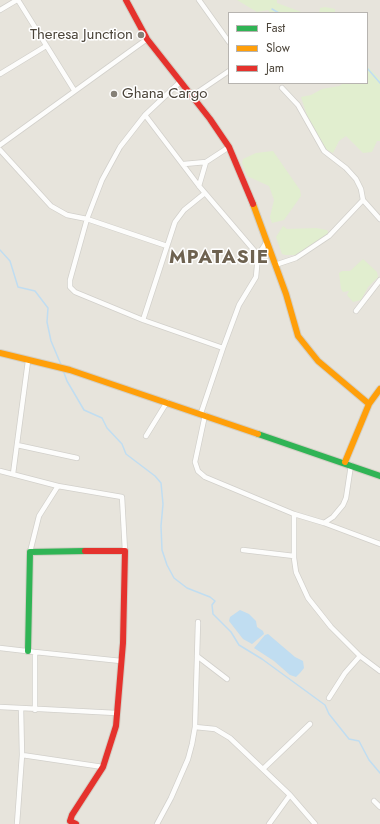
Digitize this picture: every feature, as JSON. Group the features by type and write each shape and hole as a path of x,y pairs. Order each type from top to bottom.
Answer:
{"street":[{"path":"0,10 17,0 74,90"},
{"path":"126,0 147,39 192,96 229,147 250,194 298,336 306,349 332,374 369,404"},
{"path":"199,0 228,41"},
{"path":"0,145 74,90 147,39"},
{"path":"0,74 46,46"},
{"path":"192,96 228,72"},
{"path":"180,82 145,115 109,165 87,219 70,280 70,287 75,292 143,320 223,348"},
{"path":"282,88 298,105 324,151 346,168 356,179 361,189 363,200 380,219"},
{"path":"145,115 184,164 199,186 258,255"},
{"path":"184,164 206,162 229,147"},
{"path":"0,150 51,206 67,215 87,219 167,246"},
{"path":"199,186 206,162"},
{"path":"143,320 167,246 179,216 205,193"},
{"path":"275,265 296,258 330,236 363,200"},
{"path":"266,243 258,255 256,277 239,305 223,348 203,414 195,462 198,471 205,476 294,514 324,523 380,544"},
{"path":"356,311 380,280"},
{"path":"0,353 70,370 203,414 266,437 345,462 380,476"},
{"path":"13,474 28,361"},
{"path":"345,462 369,404 380,389"},
{"path":"146,436 167,402"},
{"path":"17,445 77,458"},
{"path":"324,523 338,513 343,505 351,465"},
{"path":"0,471 58,486 122,497 125,551 121,661 114,736 103,767 75,809 72,823"},
{"path":"36,710 32,652 30,552 39,516 58,486"},
{"path":"294,514 294,556 296,572 308,598 331,627 360,656 380,671"},
{"path":"243,550 294,556"},
{"path":"30,552 125,551"},
{"path":"157,824 188,759 195,727 198,622"},
{"path":"0,648 121,661"},
{"path":"197,656 227,679"},
{"path":"329,698 345,673 360,656"},
{"path":"0,706 36,710 116,713"},
{"path":"17,824 22,755 20,708"},
{"path":"263,769 310,724"},
{"path":"195,727 220,731 230,738 290,795 316,824"},
{"path":"22,755 103,767"},
{"path":"271,823 290,795"},
{"path":"374,801 380,806"}],"shaded area":[{"path":"0,0 380,0 380,824 0,824"}],"green space":[{"path":"237,0 277,0 277,3 301,12 269,12 268,10 257,12"},
{"path":"325,7 335,9 335,12 319,12 320,8"},
{"path":"368,67 380,79 380,141 377,141 372,152 363,153 346,136 339,141 333,153 325,149 310,125 301,97 311,95 322,89 342,84 368,84"},
{"path":"273,151 300,190 301,196 284,220 272,223 270,217 274,200 269,186 247,176 242,163 243,159 256,153"},
{"path":"283,226 287,229 316,228 327,230 329,234 295,255 285,255 282,254 276,237"},
{"path":"363,259 377,272 378,277 368,287 361,300 353,302 347,295 349,291 343,292 341,289 339,273 342,271 350,271"}],"water":[{"path":"240,610 249,614 256,621 257,627 263,631 264,634 252,644 243,639 229,621 230,617"},
{"path":"268,634 295,657 303,661 304,668 296,677 290,675 274,661 254,648 265,635"}],"waterway":[{"path":"272,9 277,12"},
{"path":"368,69 380,83"},
{"path":"0,250 10,261 18,287 35,291 48,308 47,322 51,341 62,367"},
{"path":"63,370 67,381 84,410 102,418 107,428 122,444 126,454 155,476 161,483 163,504 161,526 162,550 167,565 174,578 187,588 210,597 215,601 212,605 213,614 231,632 239,645 262,659 325,705 329,714 349,739 359,741 369,760 380,773"}],"traffic: fast":[{"path":"258,434 380,476"},
{"path":"28,651 30,552 85,551"}],"traffic: slow":[{"path":"253,204 286,294 298,336 318,361 369,404"},
{"path":"0,353 70,370 258,434"},
{"path":"345,462 369,404 380,389"}],"traffic: jam":[{"path":"126,0 147,39 210,119 229,147 253,204"},
{"path":"76,824 70,821 72,815 103,767 116,726 123,643 125,551 85,551"}],"place":[{"name":"Theresa Junction","path":"141,35"},
{"name":"Ghana Cargo","path":"114,94"}],"district":[{"name":"MPATASIE","path":"219,258"}]}
